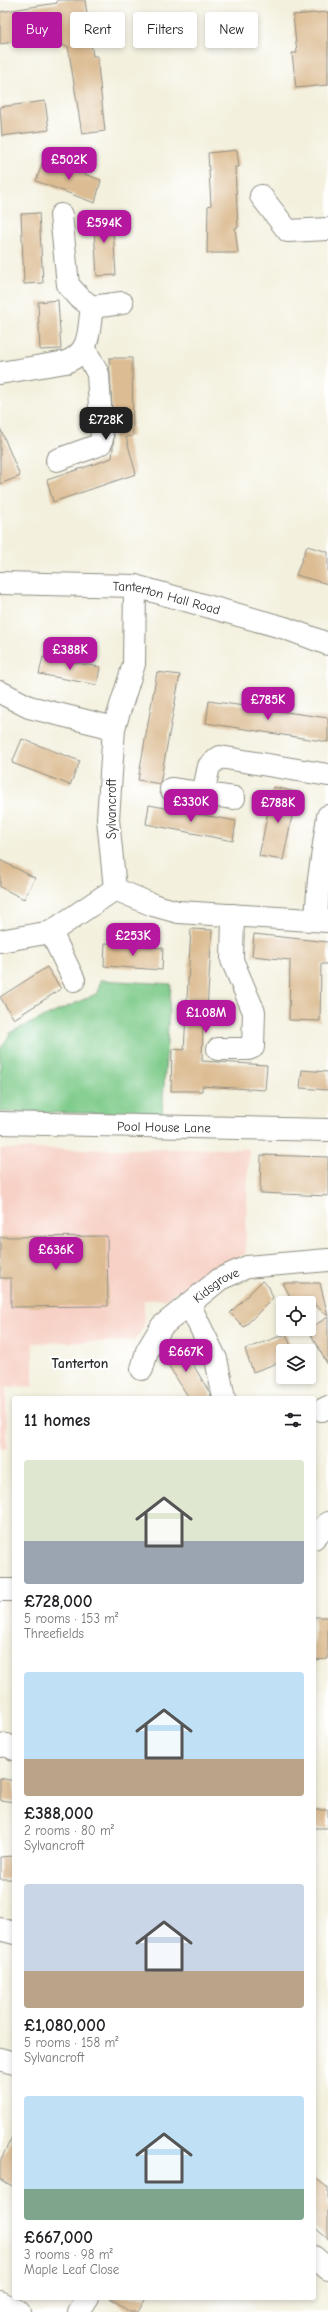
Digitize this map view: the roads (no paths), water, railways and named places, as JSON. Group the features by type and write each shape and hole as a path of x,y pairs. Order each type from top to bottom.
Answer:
{"street":[{"path":"261,196 288,231 328,229"},
{"path":"61,215 68,285 80,298 92,307 122,303"},
{"path":"0,373 66,362 76,358 85,349 92,307"},
{"path":"57,460 96,446 100,443 102,438 98,374 85,349"},
{"name":"Tanterton Hall Road","path":"0,584 135,586 285,628 328,644"},
{"name":"Sylvancroft","path":"115,889 108,819 114,728 134,664 135,586"},
{"path":"0,692 29,708 114,728"},
{"path":"203,794 209,766 220,757 328,775"},
{"path":"171,788 234,798"},
{"path":"0,941 51,932 115,889 153,905 178,912 322,920 319,879 328,816"},
{"path":"218,1048 248,1049 253,1047 255,1042 254,1012 232,960 233,915"},
{"path":"51,932 74,980"},
{"name":"Pool House Lane","path":"0,1122 328,1130"},
{"name":"Kidsgrove","path":"142,1369 147,1351 162,1326 220,1280 247,1267 328,1260"},
{"path":"189,1304 216,1359 224,1396"},
{"path":"316,1536 328,1523"},
{"path":"0,1590 12,1590"},
{"path":"0,1746 6,1745 12,1748"},
{"path":"0,1929 12,1932"},
{"path":"0,2059 12,2062"},
{"path":"316,2259 328,2269"},
{"path":"79,2312 87,2300"},
{"path":"0,2302 19,2312"}],"district":[{"name":"Tanterton","path":"80,1363"}]}
